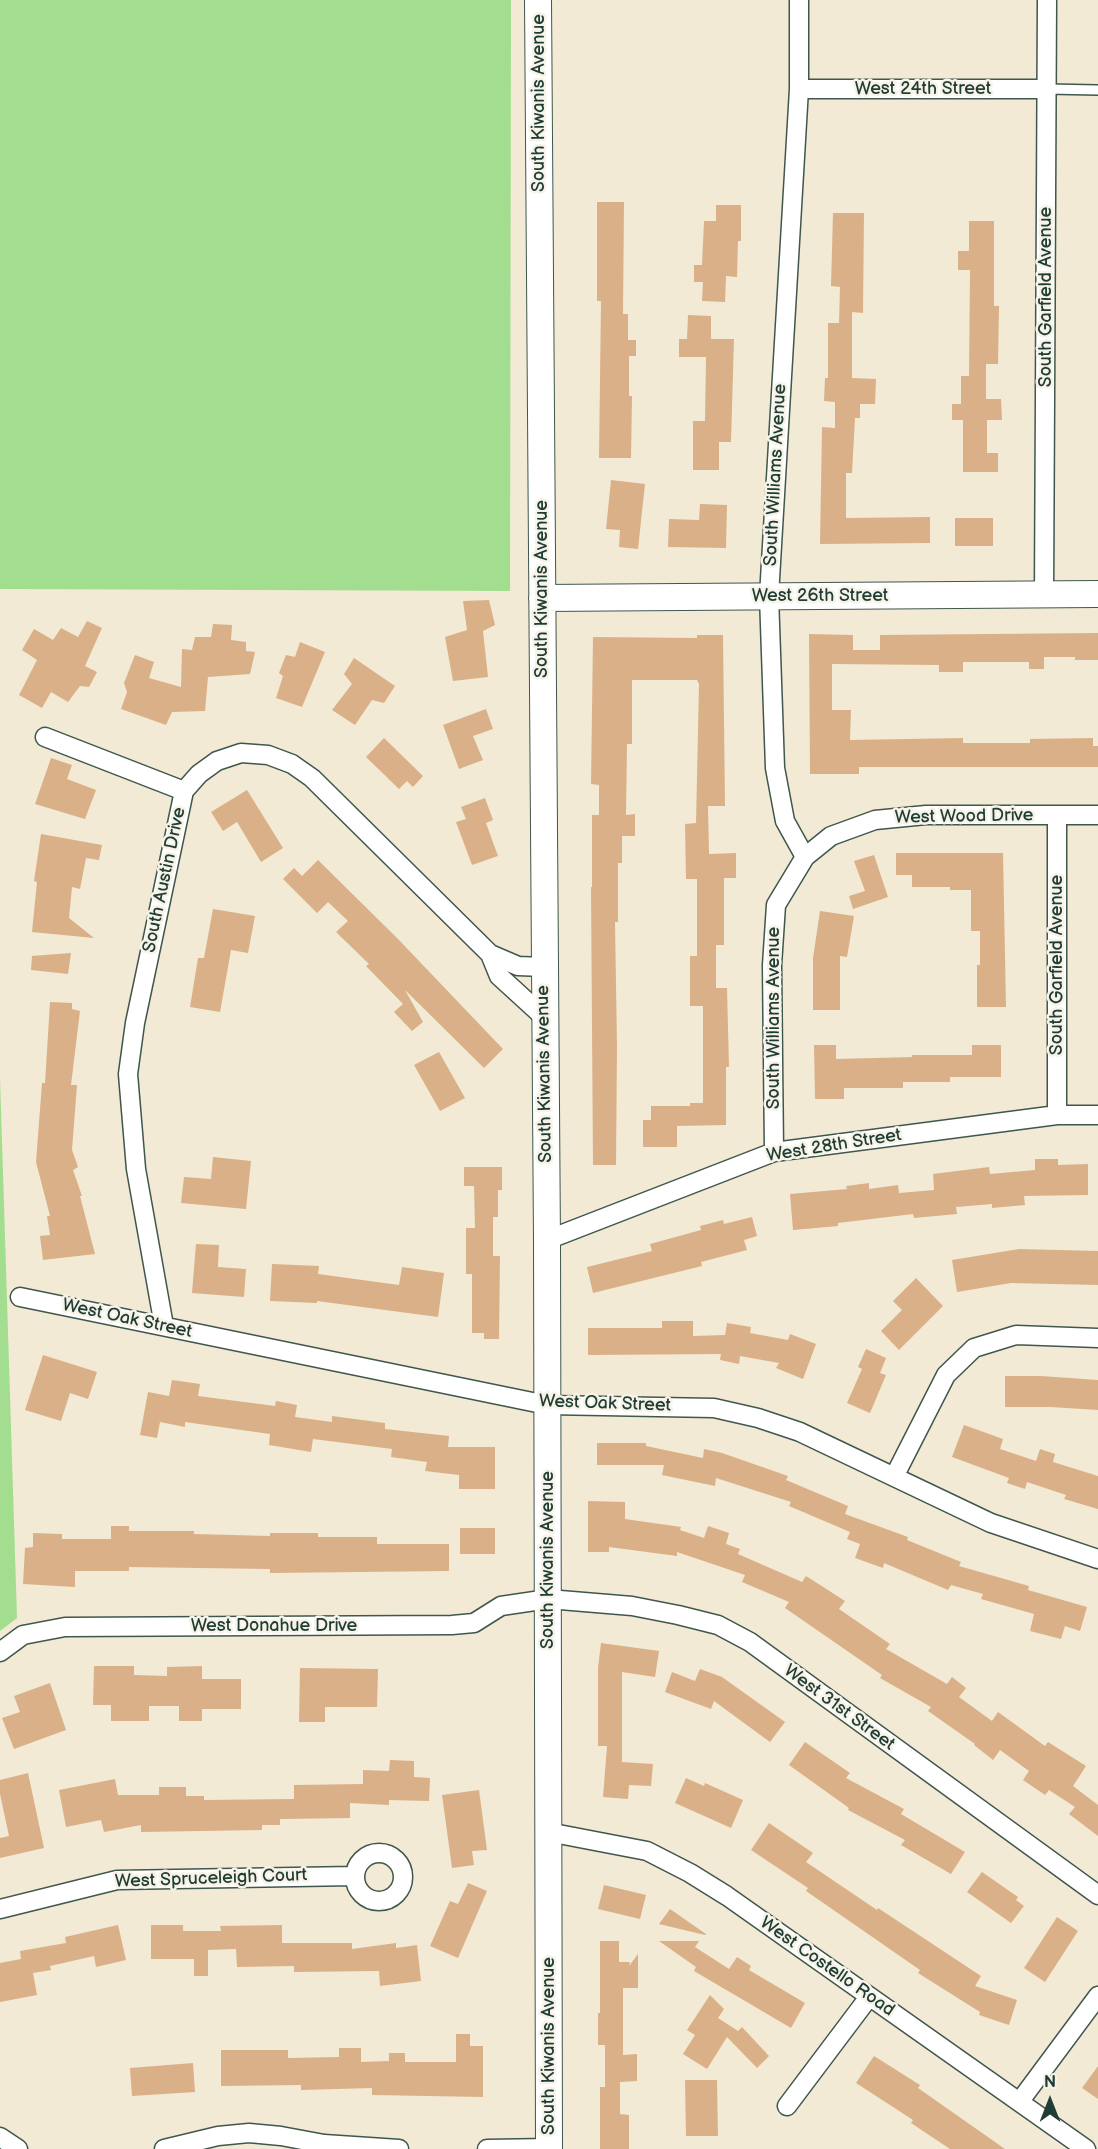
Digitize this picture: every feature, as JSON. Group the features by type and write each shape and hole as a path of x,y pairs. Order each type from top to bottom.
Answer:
{"main road":[{"name":"South Kiwanis Avenue","path":"538,0 547,1239 549,2148"},
{"name":"West 26th Street","path":"542,598 1098,594"}],"street":[{"name":"South Williams Avenue","path":"774,1152 772,965 776,905 805,857 785,821 775,768 769,596 799,89 799,0"},
{"name":"South Garfield Avenue","path":"1044,595 1047,0"},
{"name":"West 24th Street","path":"799,89 1047,89"},
{"path":"45,737 184,791"},
{"name":"South Austin Drive","path":"164,1326 136,1169 128,1074 135,1023 184,791 199,774 218,762 241,753 267,755 292,764 312,778 490,954 518,966 544,967"},
{"name":"West Wood Drive","path":"805,857 831,836 875,820 926,815 1098,816"},
{"name":"South Garfield Avenue","path":"1057,815 1057,1115"},
{"name":"South Austin Drive","path":"490,954 499,975 545,1018"},
{"name":"West 28th Street","path":"547,1239 774,1152 1057,1115 1098,1115"},
{"name":"West Oak Street","path":"20,1297 547,1405 714,1408 758,1418 800,1432 991,1523 1098,1559"},
{"path":"894,1477 946,1375 974,1348 1016,1335 1098,1338"},
{"name":"West Donahue Drive","path":"0,1652 23,1635 65,1627 452,1625 474,1623 501,1606 548,1599"},
{"name":"West 31st Street","path":"548,1599 632,1606 718,1625 750,1642 1098,1895"},
{"name":"West Costello Road","path":"548,1832 636,1848 656,1855 690,1873 727,1896 1086,2149"},
{"name":"West Spruceleigh Court","path":"0,1909 117,1880 354,1876"},
{"path":"1020,2101 1098,1996"},
{"path":"787,2106 869,1997"},
{"path":"164,2149 218,2136 249,2133 324,2144 399,2149"},
{"path":"0,2137 18,2149"},
{"path":"487,2149 549,2148"}],"lane":[{"path":"1047,89 1098,90"}],"green space":[{"path":"0,0 511,0 510,591 0,589"},
{"path":"0,1078 17,1618 0,1631"}],"building":[{"path":"597,202 624,202 623,314 628,314 628,340 636,340 636,356 629,356 629,396 632,396 631,458 599,458 601,301 597,301"},
{"path":"716,205 741,205 741,241 738,241 737,277 726,276 725,302 702,301 703,282 694,282 694,265 702,265 704,221 716,221"},
{"path":"833,213 864,213 863,313 852,312 852,378 876,379 875,404 860,404 860,418 855,418 852,473 846,473 846,518 930,517 930,543 820,544 822,427 835,428 835,402 824,401 825,378 828,378 828,323 839,323 840,287 831,286"},
{"path":"969,221 994,221 994,306 999,306 998,364 986,364 986,399 1001,399 1002,420 987,420 987,453 998,453 998,472 963,472 963,420 952,420 952,404 961,404 961,376 969,376 970,270 958,270 958,251 969,251"},
{"path":"688,315 711,316 711,339 734,339 731,442 719,442 719,470 693,470 693,421 705,421 706,357 679,357 679,339 687,339"},
{"path":"611,480 645,484 638,549 619,547 620,530 606,529"},
{"path":"700,504 727,505 726,548 668,547 669,519 699,520"},
{"path":"955,518 993,518 993,546 955,546"},
{"path":"489,600 495,625 483,631 488,677 453,681 445,637 467,630 463,601"},
{"path":"87,621 102,628 85,666 97,672 89,687 80,686 68,702 51,692 42,708 19,695 37,660 22,650 34,629 53,640 61,628 78,637"},
{"path":"213,624 232,625 231,640 246,642 246,651 255,652 250,674 208,677 205,711 172,712 166,725 121,709 127,692 124,683 135,655 154,662 149,678 181,687 182,649 192,650 195,637 211,637"},
{"path":"1098,633 1098,660 1044,657 1044,669 1029,669 1029,662 963,662 963,672 939,672 939,665 832,664 832,710 851,710 850,740 963,738 963,743 1030,743 1030,739 1093,738 1093,746 1098,746 1098,767 859,767 859,774 810,774 809,634 853,635 853,650 880,650 880,635"},
{"path":"697,635 723,635 725,806 708,806 709,854 736,853 736,878 724,878 724,945 716,945 716,988 727,988 729,1067 726,1067 726,1125 677,1126 677,1147 643,1147 643,1120 651,1120 651,1106 690,1106 690,1103 703,1103 703,1006 690,1006 690,956 697,956 697,879 686,879 685,824 696,823 699,684 697,680 632,680 632,744 627,744 626,815 635,814 635,836 622,836 622,863 618,863 618,922 615,922 616,1165 593,1165 592,815 599,815 599,785 591,784 593,637 697,638"},
{"path":"300,642 325,652 302,707 276,698 283,676 279,673 286,655 295,657"},
{"path":"354,658 395,686 384,703 372,700 355,725 332,710 352,684 344,674"},
{"path":"486,709 493,729 473,736 483,760 459,769 443,725"},
{"path":"384,738 423,776 413,787 407,781 399,789 366,757"},
{"path":"51,758 72,765 67,779 96,790 85,819 35,804"},
{"path":"247,790 283,848 261,862 237,822 223,831 211,812"},
{"path":"485,798 493,820 486,823 498,856 472,865 456,822 466,819 461,807"},
{"path":"41,834 102,845 99,860 86,858 80,889 72,887 69,918 94,938 32,932 37,882 34,881"},
{"path":"896,853 1003,853 1006,1007 977,1007 980,931 971,931 971,890 950,890 950,887 912,887 912,875 896,875"},
{"path":"874,855 888,897 853,909 849,896 865,891 854,861"},
{"path":"318,860 398,939 503,1049 484,1068 405,990 423,1022 412,1031 394,1012 403,1004 366,966 369,964 336,932 348,921 328,902 317,913 283,879 294,868 302,876"},
{"path":"213,909 255,916 248,953 231,950 220,1012 190,1007 198,958 204,958"},
{"path":"820,911 854,916 847,957 840,956 840,1010 813,1010 813,958"},
{"path":"71,953 68,974 31,970 32,956"},
{"path":"50,1002 72,1003 72,1009 80,1011 71,1085 77,1085 72,1150 78,1167 73,1170 82,1196 80,1196 95,1254 43,1260 40,1236 50,1235 47,1216 50,1216 36,1162 42,1083 45,1083"},
{"path":"814,1045 836,1045 836,1059 972,1055 972,1045 1001,1045 1001,1077 950,1077 950,1082 903,1082 903,1088 844,1088 844,1099 815,1099"},
{"path":"439,1052 465,1098 440,1111 414,1065"},
{"path":"213,1157 251,1161 246,1209 181,1203 184,1177 211,1179"},
{"path":"1035,1159 1058,1159 1058,1165 1088,1164 1088,1195 1024,1196 1025,1205 992,1208 992,1204 956,1207 957,1214 914,1218 913,1214 838,1223 838,1226 793,1230 790,1194 847,1189 846,1186 869,1183 869,1189 898,1185 899,1193 934,1190 933,1174 989,1167 990,1174 1035,1170"},
{"path":"464,1167 502,1167 502,1190 498,1190 498,1217 493,1217 493,1256 500,1256 499,1339 484,1339 484,1333 472,1333 472,1274 466,1274 466,1228 475,1228 474,1186 464,1186"},
{"path":"752,1217 757,1236 744,1240 747,1250 701,1262 702,1266 593,1293 587,1267 652,1251 650,1244 701,1230 700,1226 723,1220 724,1224"},
{"path":"196,1244 219,1245 218,1267 246,1269 244,1297 192,1293"},
{"path":"1019,1249 1098,1251 1098,1285 1011,1283 957,1292 952,1260"},
{"path":"272,1264 319,1266 318,1274 399,1285 402,1267 444,1273 438,1317 317,1301 317,1303 270,1301"},
{"path":"916,1278 943,1306 899,1350 881,1331 902,1310 893,1301"},
{"path":"662,1321 693,1321 693,1336 725,1335 727,1323 751,1327 750,1333 788,1340 790,1334 816,1344 803,1379 776,1368 779,1363 740,1356 739,1364 720,1360 721,1354 588,1355 588,1328 662,1328"},
{"path":"866,1349 886,1358 880,1373 886,1375 870,1413 847,1403 862,1369 858,1367"},
{"path":"43,1355 97,1372 88,1399 70,1393 61,1421 25,1410"},
{"path":"1005,1376 1098,1380 1098,1410 1005,1407"},
{"path":"172,1380 200,1384 198,1396 275,1406 276,1401 297,1405 295,1417 332,1422 332,1416 385,1423 385,1429 449,1436 448,1447 495,1447 495,1489 459,1489 459,1475 425,1471 427,1462 391,1457 392,1449 313,1439 311,1452 269,1445 270,1434 185,1422 185,1427 160,1422 157,1438 140,1435 148,1392 169,1396"},
{"path":"964,1425 1003,1439 1000,1449 1036,1461 1040,1449 1055,1454 1053,1462 1098,1476 1098,1509 1064,1499 1066,1495 1027,1482 1025,1489 1007,1483 1009,1478 952,1457"},
{"path":"597,1443 646,1443 646,1446 703,1458 704,1449 788,1476 786,1480 848,1506 845,1514 908,1537 907,1540 961,1562 959,1566 1029,1586 1028,1590 1087,1607 1080,1631 1065,1626 1061,1639 1030,1631 1034,1614 981,1599 983,1594 951,1585 948,1590 884,1563 883,1568 855,1558 860,1544 847,1539 850,1532 789,1506 791,1502 716,1478 715,1486 662,1475 664,1465 597,1465"},
{"path":"588,1501 625,1502 625,1519 681,1527 680,1530 704,1538 708,1526 729,1533 726,1544 740,1549 738,1554 802,1582 806,1576 845,1601 839,1609 890,1644 886,1649 947,1684 952,1677 966,1688 959,1697 992,1721 998,1712 1045,1746 1048,1742 1086,1766 1073,1786 1098,1805 1098,1836 1069,1814 1075,1807 1049,1790 1045,1795 1023,1780 1029,1771 1000,1750 993,1760 975,1744 928,1711 931,1707 880,1678 882,1675 785,1608 789,1602 742,1582 745,1575 677,1552 677,1556 609,1547 609,1552 588,1552"},
{"path":"111,1526 129,1526 129,1531 194,1531 194,1534 270,1536 270,1533 318,1533 318,1537 377,1537 377,1544 449,1544 449,1571 270,1573 270,1569 129,1567 129,1571 75,1571 75,1587 23,1584 25,1548 33,1547 33,1533 62,1534 62,1539 111,1539"},
{"path":"460,1528 495,1528 495,1554 460,1554"},
{"path":"601,1643 659,1651 655,1677 622,1672 622,1762 653,1764 651,1786 629,1785 628,1799 603,1797 607,1746 598,1746 598,1668"},
{"path":"94,1666 134,1666 134,1675 167,1676 167,1667 202,1666 202,1679 241,1679 241,1709 202,1709 202,1721 179,1721 179,1706 149,1706 149,1721 111,1721 111,1705 93,1705"},
{"path":"300,1668 378,1669 377,1707 325,1707 325,1722 299,1722"},
{"path":"700,1669 722,1677 785,1722 770,1742 714,1701 711,1709 665,1692 672,1672 695,1681"},
{"path":"50,1683 66,1730 14,1749 2,1718 20,1712 14,1696"},
{"path":"805,1742 850,1773 846,1778 904,1809 901,1814 965,1852 951,1874 901,1845 905,1840 848,1810 849,1808 789,1765"},
{"path":"390,1760 414,1761 414,1777 430,1778 429,1801 389,1800 389,1805 350,1803 350,1818 280,1819 280,1825 262,1825 262,1830 141,1832 141,1825 104,1832 101,1820 66,1827 59,1790 115,1779 118,1795 159,1795 159,1787 186,1787 186,1796 204,1796 204,1800 294,1799 294,1785 363,1784 363,1770 389,1771"},
{"path":"28,1773 44,1848 0,1858 0,1838 9,1836 0,1794 0,1780"},
{"path":"686,1778 704,1786 705,1783 743,1800 731,1828 675,1803"},
{"path":"479,1790 487,1850 472,1851 474,1865 452,1868 442,1795"},
{"path":"769,1823 813,1853 806,1862 981,1976 975,1986 1017,2000 1009,2025 979,2015 980,2012 918,1973 920,1970 806,1891 808,1888 751,1850"},
{"path":"982,1872 1018,1897 1016,1900 1024,1906 1011,1923 967,1892"},
{"path":"468,1883 487,1891 458,1958 430,1946 450,1901 458,1904"},
{"path":"604,1885 646,1895 640,1919 598,1909"},
{"path":"670,1909 706,1934 659,1924"},
{"path":"1057,1917 1078,1931 1045,1982 1024,1968"},
{"path":"118,1925 126,1960 96,1967 94,1956 50,1966 51,1970 33,1973 37,1995 0,2002 0,1963 21,1959 20,1951 66,1943 65,1937"},
{"path":"151,1925 183,1925 183,1931 221,1931 220,1926 282,1925 282,1943 352,1943 352,1949 396,1943 396,1948 417,1945 421,1981 380,1986 379,1971 294,1972 294,1966 237,1967 236,1949 208,1950 208,1976 194,1976 194,1959 151,1959"},
{"path":"600,1941 619,1941 619,1962 630,1962 629,1966 638,1954 638,1988 623,1988 623,2055 637,2054 637,2081 620,2082 620,2114 629,2115 629,2149 600,2149 600,2087 605,2087 605,2045 598,2045"},
{"path":"659,1941 699,1941 695,1947 729,1969 737,1957 751,1966 749,1970 805,2003 791,2028 694,1971 696,1967"},
{"path":"710,1995 724,2009 718,2018 738,2031 742,2027 769,2056 757,2068 727,2037 707,2069 683,2054 695,2035 687,2030"},
{"path":"456,2034 470,2034 470,2046 483,2046 483,2097 372,2095 372,2088 301,2090 301,2085 221,2086 221,2050 288,2050 288,2058 339,2057 339,2048 361,2048 361,2062 389,2061 389,2053 405,2053 405,2062 456,2062"},
{"path":"874,2056 920,2085 918,2088 1005,2149 950,2149 911,2123 913,2120 856,2083"},
{"path":"193,2063 195,2092 132,2096 130,2068"},
{"path":"1098,2066 1098,2099 1082,2088"},
{"path":"685,2080 717,2080 718,2136 686,2136"}]}
